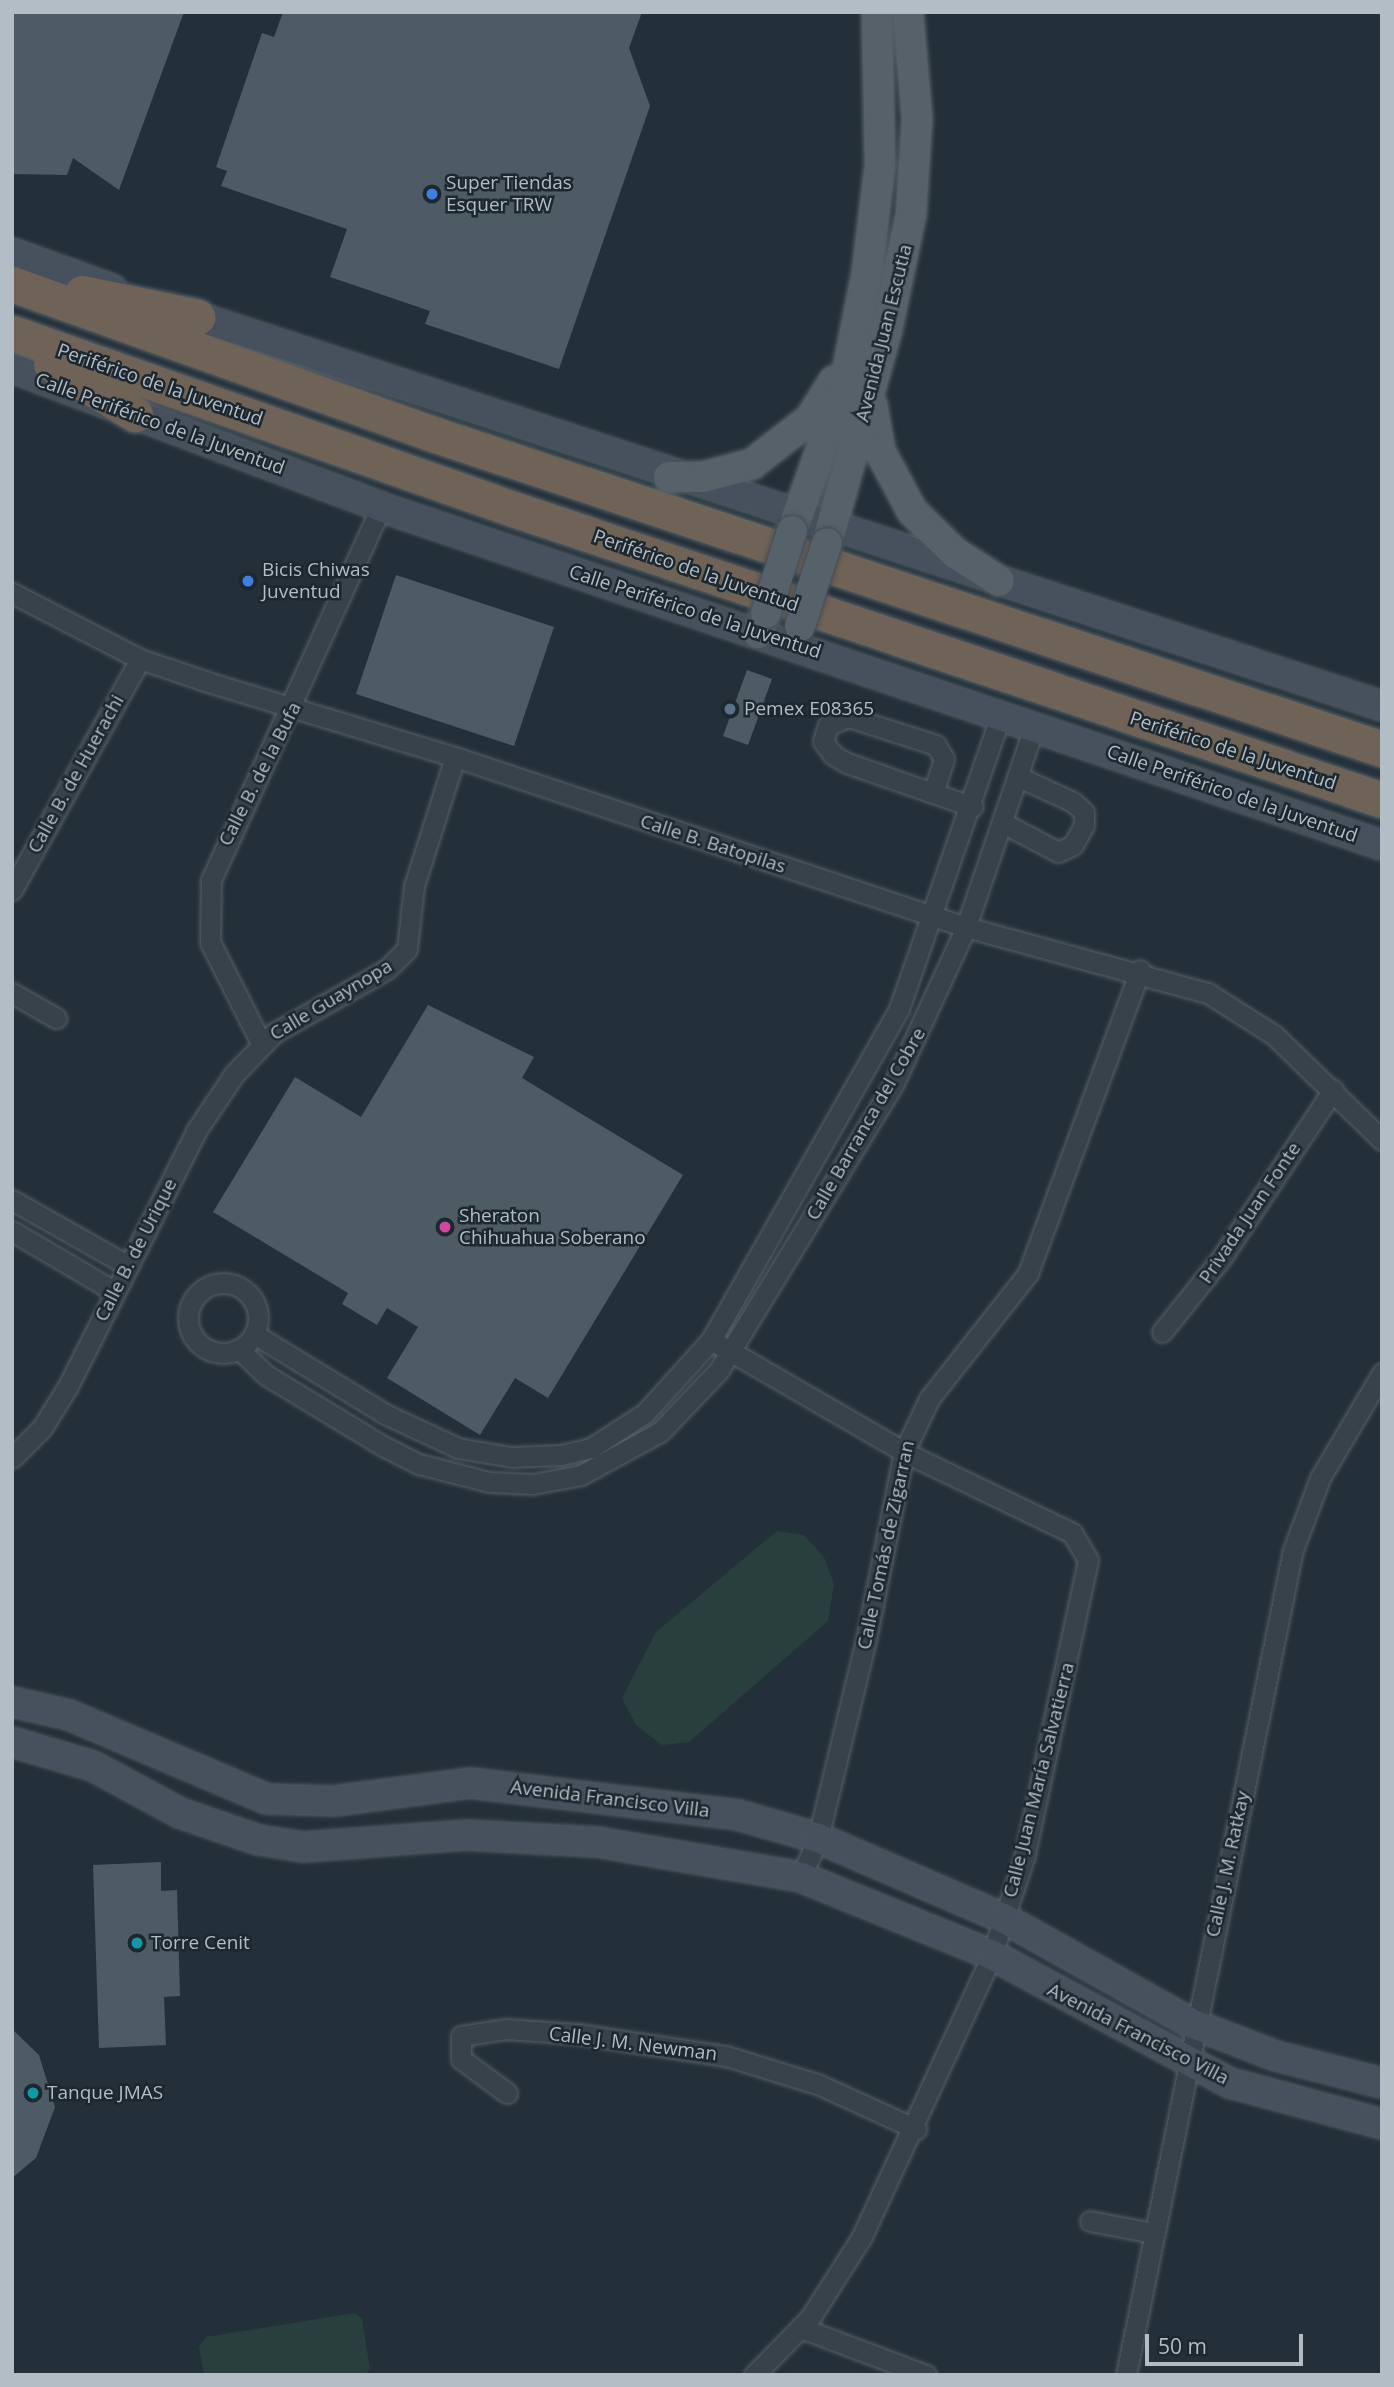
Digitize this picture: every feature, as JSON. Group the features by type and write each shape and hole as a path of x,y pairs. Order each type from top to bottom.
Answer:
{"highway":[{"path":"12,278 198,317"},
{"path":"12,284 433,434 1382,749"},
{"name":"Periférico de la Juventud","path":"12,333 516,510 1382,800"},
{"path":"12,340 135,414"}],"main road":[{"name":"Avenida Juan Escutia","path":"762,623 857,333 875,223 880,117 877,12"},
{"name":"Avenida Juan Escutia","path":"797,635 871,392 903,263 917,118 908,12"},
{"path":"880,117 917,118"},
{"path":"12,253 669,477 795,524 999,581 1382,706"},
{"path":"669,477 727,473 779,449 825,398 857,333"},
{"name":"Calle Periférico de la Juventud","path":"12,368 381,507 762,623 1034,727 1382,845"},
{"path":"871,392 880,451 900,492 933,535 999,581"},
{"name":"Avenida Francisco Villa","path":"12,1702 69,1715 267,1798 334,1801 470,1783 662,1801 818,1838 1004,1919 1193,2024 1276,2056 1382,2082"},
{"name":"Avenida Francisco Villa","path":"12,1742 93,1766 180,1813 259,1840 303,1847 465,1835 597,1842 801,1877 992,1955 1185,2063 1298,2106 1382,2123"}],"street":[{"name":"Calle B. de la Bufa","path":"261,1042 228,987 210,942 207,912 222,849 293,709 381,507"},
{"name":"Calle B. Batopilas","path":"12,593 140,659 293,709 456,757 965,928 1140,970 1251,1016 1333,1090 1382,1140"},
{"name":"Calle B. de Huerachi","path":"12,890 140,659"},
{"name":"Calle Barranca del Cobre","path":"254,1334 385,1414 458,1448 536,1457 592,1448 615,1435 668,1391 711,1340 868,1070 910,986 973,807 1001,715"},
{"path":"933,793 944,759 936,745 849,717 828,725 823,741 833,755 933,793 973,807"},
{"name":"Calle Barranca del Cobre","path":"239,1349 324,1414 419,1464 452,1473 533,1484 581,1475 627,1455 683,1413 731,1351 894,1083 965,928 1004,824 1034,727"},
{"name":"Calle Guaynopa","path":"261,1042 387,969 407,949 414,886 456,757"},
{"path":"1004,824 1058,852 1073,845 1084,825 1084,812 1073,802 1019,777"},
{"name":"Calle Tomás de Zigarran","path":"801,1877 818,1838 904,1452 929,1399 1028,1273 1140,970"},
{"path":"12,993 56,1018"},
{"name":"Calle B. de Urique","path":"12,1458 42,1429 68,1386 196,1131 261,1042"},
{"path":"868,1070 894,1083"},
{"name":"Privada Juan Fonte","path":"1162,1332 1222,1257 1333,1090"},
{"path":"12,1200 127,1265"},
{"path":"12,1231 114,1291"},
{"path":"215,1284 242,1288 256,1307 254,1334 239,1349 220,1353 194,1339 188,1320 198,1293 215,1284"},
{"name":"Calle Juan María Salvatierra","path":"711,1340 904,1452 1072,1533 1086,1548 1088,1570 1004,1919 992,1955 916,2129 861,2238 801,2328 754,2375"},
{"name":"Calle J. M. Ratkay","path":"1126,2375 1185,2063 1302,1515 1382,1373"},
{"path":"615,1435 627,1455"},
{"name":"Calle J. M. Newman","path":"507,2092 461,2059 461,2036 484,2029 542,2031 726,2056 820,2085 916,2129"},
{"path":"1090,2221 1153,2233"},
{"path":"801,2328 926,2375"}],"green space":[{"path":"777,1531 804,1535 824,1557 834,1584 828,1621 689,1742 662,1745 636,1725 622,1698 656,1632"},
{"path":"355,2313 362,2319 370,2369 365,2375 204,2375 199,2347 206,2337"}],"building":[{"path":"12,12 184,12 119,190 73,158 67,175 12,174"},
{"name":"Super Tiendas Esquer TRW","path":"283,12 642,12 629,48 650,106 559,369 425,324 430,311 330,277 347,229 221,186 227,171 216,167 262,33 274,37"},
{"path":"396,575 554,627 514,746 356,694"},
{"path":"747,670 772,679 748,745 723,736"},
{"name":"Sheraton Chihuahua Soberano","path":"428,1005 534,1057 522,1078 683,1175 548,1398 515,1378 480,1435 387,1378 418,1327 387,1308 377,1325 342,1304 348,1293 213,1212 295,1077 361,1117"},
{"name":"Torre Cenit","path":"161,1862 161,1891 177,1890 180,1996 164,1997 166,2045 99,2048 93,1865"},
{"name":"Tanque JMAS","path":"12,2029 39,2055 55,2107 36,2158 12,2178"}],"place":[{"name":"Super Tiendas Esquer TRW","path":"432,194"},
{"name":"Bicis Chiwas Juventud","path":"248,581"},
{"name":"Pemex E08365","path":"730,709"},
{"name":"Sheraton Chihuahua Soberano","path":"445,1227"},
{"name":"Torre Cenit","path":"137,1943"},
{"name":"Tanque JMAS","path":"33,2093"}]}
